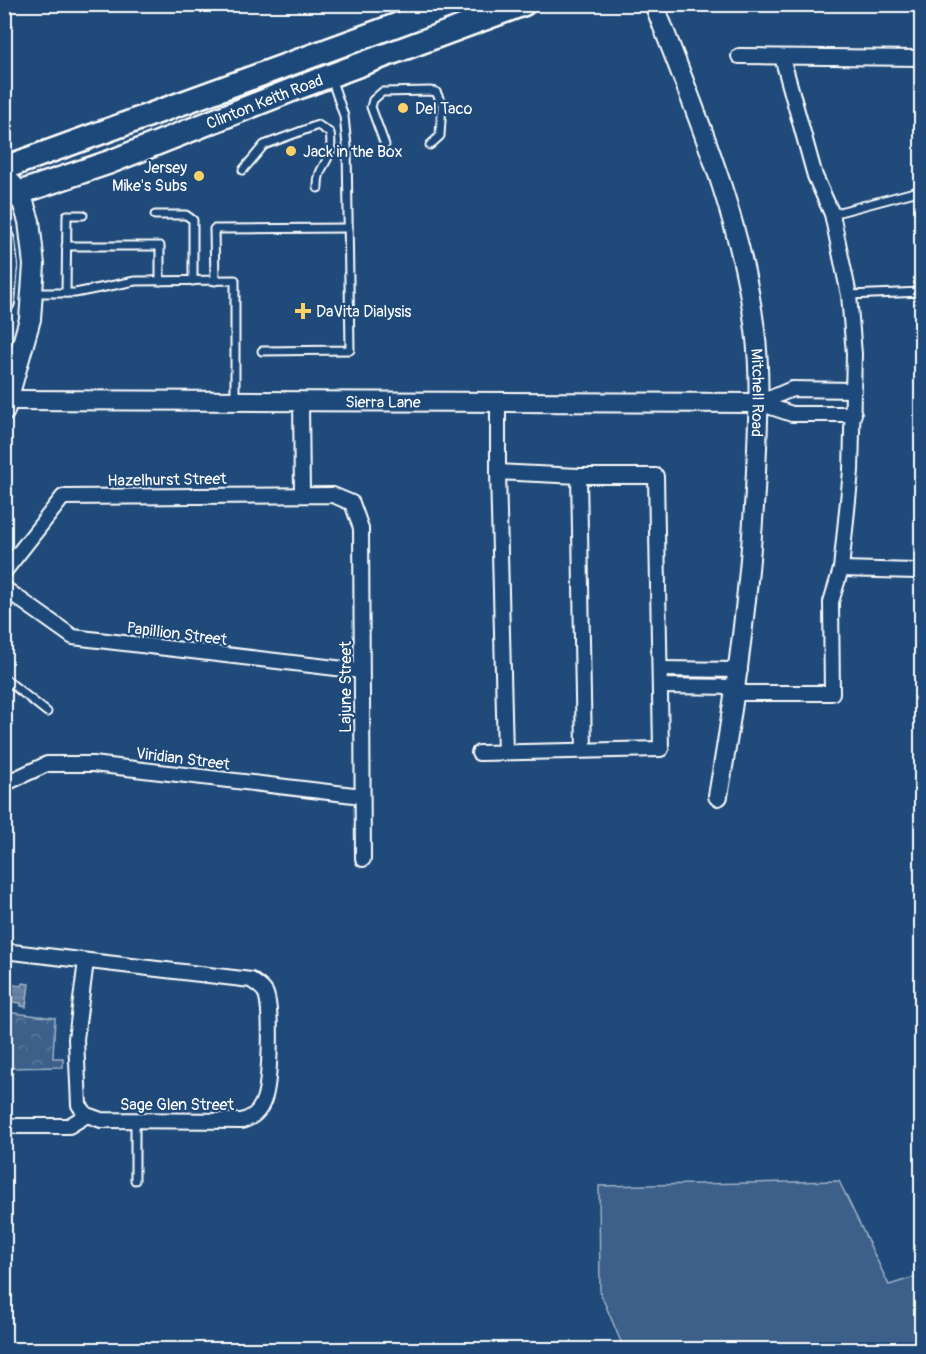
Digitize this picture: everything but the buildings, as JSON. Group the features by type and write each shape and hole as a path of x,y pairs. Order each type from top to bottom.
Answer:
{"main road":[{"name":"Clinton Keith Road","path":"4,168 454,4"},
{"name":"Clinton Keith Road","path":"12,196 150,147 524,4"},
{"path":"4,176 12,196 29,221 34,265 34,293 30,319 6,406"},
{"path":"4,240 7,266 4,302"}],"street":[{"name":"Mitchell Road","path":"654,4 694,106 736,235 755,331 759,403 754,516 738,683 718,796"},
{"path":"739,56 921,58"},
{"path":"660,669 738,683 832,693 831,602 841,569 854,414 849,295 832,214 815,176 782,57"},
{"path":"759,403 792,389 854,390"},
{"name":"Sierra Lane","path":"6,406 235,402 759,403"},
{"path":"301,402 303,494"},
{"path":"498,402 505,753"},
{"path":"759,403 792,414 854,414"},
{"path":"479,753 661,749 656,476 579,476 498,472"},
{"path":"579,476 584,750"},
{"name":"Hazelhurst Street","path":"4,572 63,497 333,495 352,503 357,516"},
{"name":"Lajune Street","path":"357,516 361,528 363,859"},
{"path":"841,569 916,571 921,568"},
{"name":"Papillion Street","path":"4,588 73,637 362,671"},
{"path":"660,686 738,683"},
{"name":"Viridian Street","path":"4,784 47,764 93,764 362,796"},
{"name":"Sage Glen Street","path":"4,951 251,980 264,991 271,1012 266,1097 259,1111 251,1118 242,1121 102,1120 87,1114"},
{"path":"4,1126 69,1126 87,1114 79,1105 76,1039 86,961"}],"lane":[{"path":"262,351 350,350 344,116 331,76"},
{"path":"385,146 371,107 373,100 381,92 420,91 436,92 442,104 440,136 430,145"},
{"path":"243,170 264,146 318,125 330,133 332,145 328,161 317,175 318,188"},
{"path":"832,214 921,190"},
{"path":"66,293 67,216 83,216"},
{"path":"155,216 186,216 193,220 193,281"},
{"path":"215,281 214,229 348,228"},
{"path":"66,246 160,246 160,281"},
{"path":"34,293 99,290 135,281 235,280 235,402"},
{"path":"849,295 921,292"},
{"path":"4,678 47,712"},
{"path":"135,1120 135,1180"}],"green space":[{"path":"5,1012 55,1018 53,1058 63,1058 63,1067 5,1068"},
{"path":"839,1181 889,1285 921,1275 921,1349 624,1349 600,1292 599,1186"}],"shaded area":[{"path":"23,983 29,984 26,1007 21,1006 21,1003 5,1001 5,984 22,986"}],"place":[{"name":"Del Taco","path":"403,108"},
{"name":"Jack in the Box","path":"291,151"},
{"name":"Jersey Mike's Subs","path":"199,176"},
{"name":"DaVita Dialysis","path":"303,311"}]}
